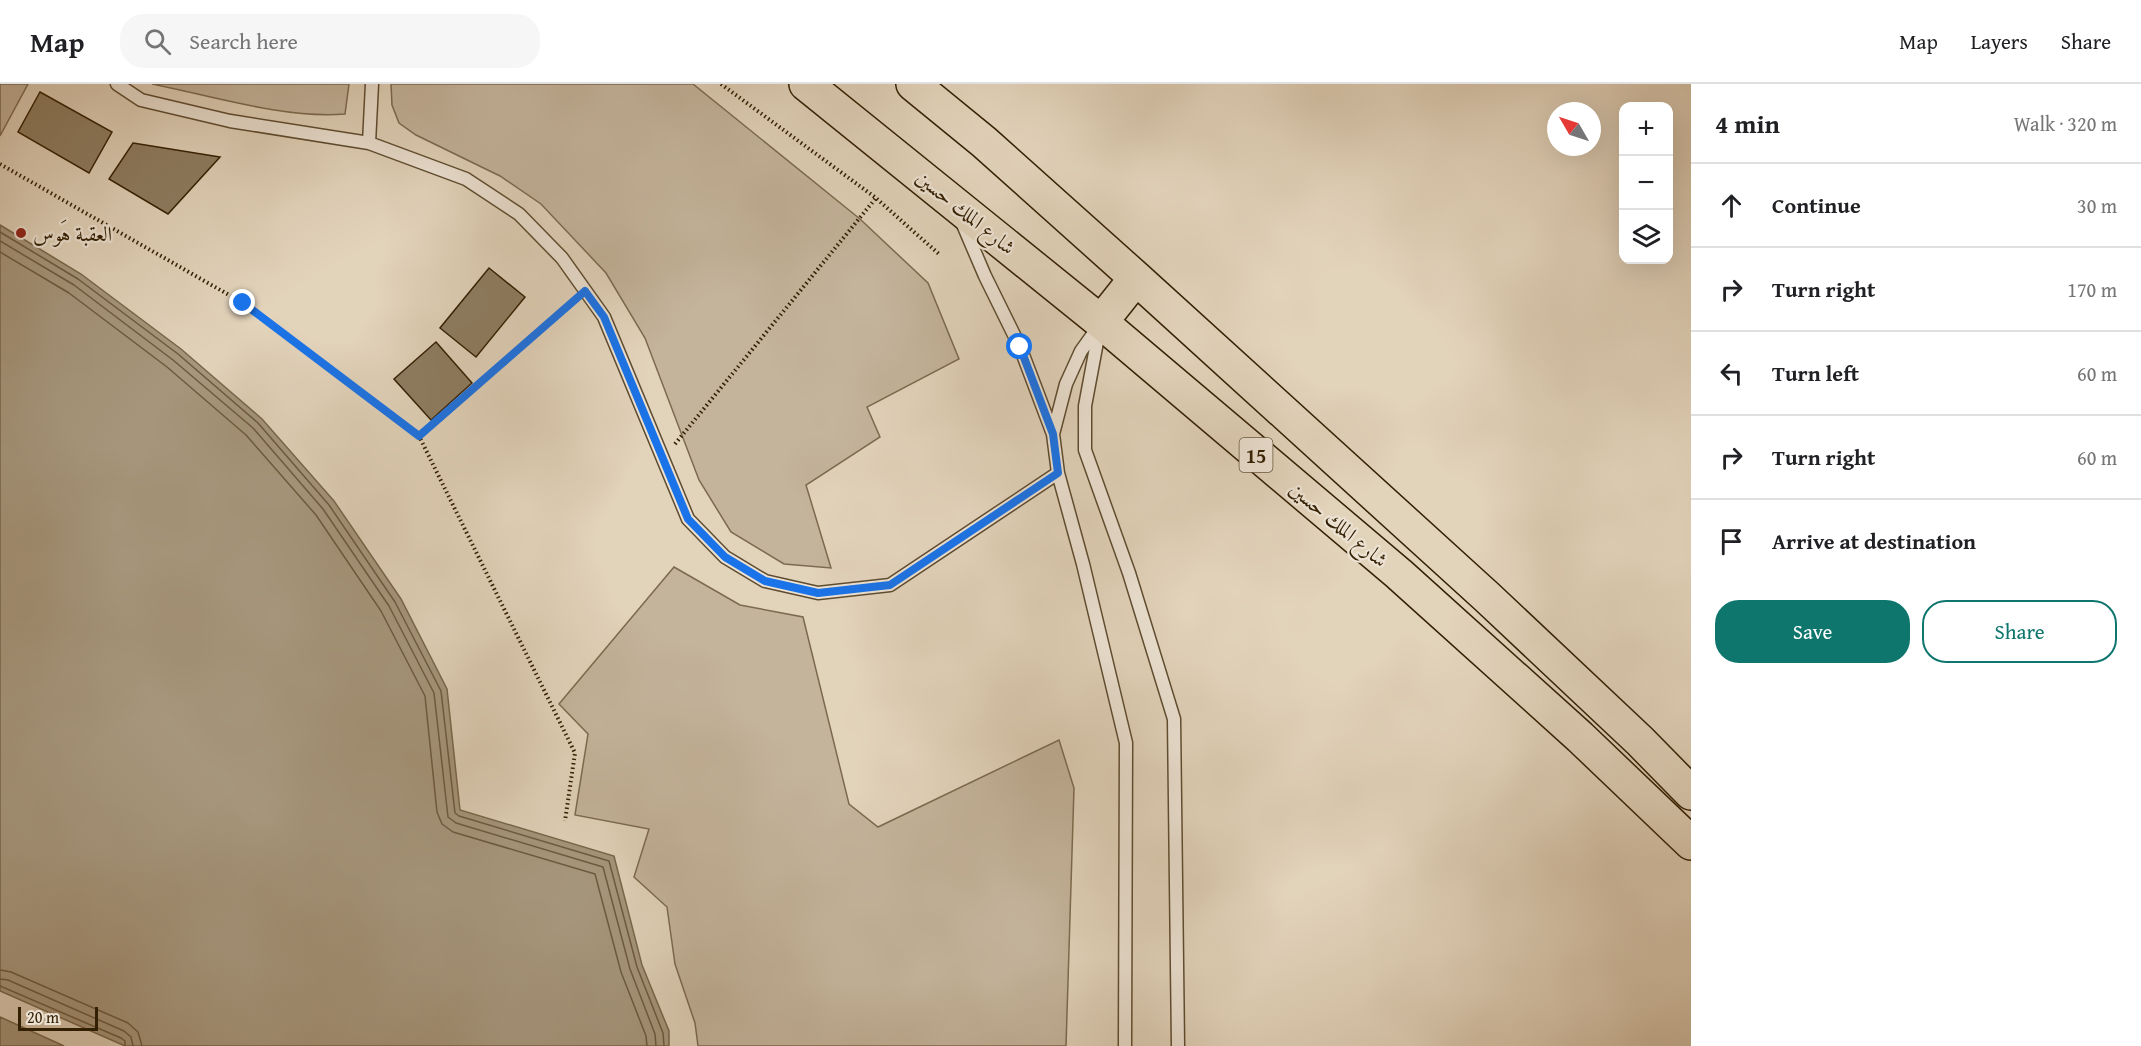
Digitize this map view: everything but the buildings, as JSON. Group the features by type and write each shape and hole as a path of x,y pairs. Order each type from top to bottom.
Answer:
{"highway":[{"name":"شارع الملك حسين","path":"806,84 1101,321 1399,574 1580,736 1691,843"},
{"name":"شارع الملك حسين","path":"913,84 984,142 1487,597 1640,741 1691,793"},
{"path":"1101,321 1136,278"}],"lane":[{"path":"117,84 141,100 174,108 230,121 369,143 466,179 519,214 562,258 604,317 688,519 725,557 765,581 818,593 890,585 1058,473"},
{"path":"369,143 372,84"},
{"path":"954,203 985,276 1020,347 1053,434 1058,473 1083,564 1126,743 1125,1046"},
{"path":"1053,434 1066,384 1081,351 1101,321"},
{"path":"1101,321 1085,406 1085,450 1129,573 1174,719 1178,1046"}],"path":[{"path":"721,84 876,198 940,255"},
{"path":"0,164 243,303 419,436 575,753 565,821"},
{"path":"664,458 876,198"},
{"path":"419,436 585,291"}],"shaded area":[{"path":"0,84 28,84 0,136"},
{"path":"152,84 349,84 345,114 322,115 273,110"},
{"path":"391,84 693,84 860,219 928,283 959,359 867,407 880,437 806,485 831,568 784,564 731,532 699,480 645,338 606,273 541,204 500,176 416,135 399,123 392,105"},
{"path":"674,567 740,605 803,617 849,804 878,827 1059,740 1074,788 1066,1046 698,1046 695,1023 675,964 667,907 634,877 649,829 575,815 588,734 559,704"}],"water":[{"path":"0,225 81,274 181,349 262,419 334,501 401,599 447,689 460,810 614,856 642,965 669,1031 669,1046 125,1046 0,991"},
{"path":"0,1017 64,1046 0,1046"}],"place":[{"name":"العقبة هَوس","path":"21,233"}],"route":[{"path":"243,303 419,436 585,291 604,317 688,519 725,557 765,581 818,593 890,585 1058,473 1053,434 1020,347"}]}
